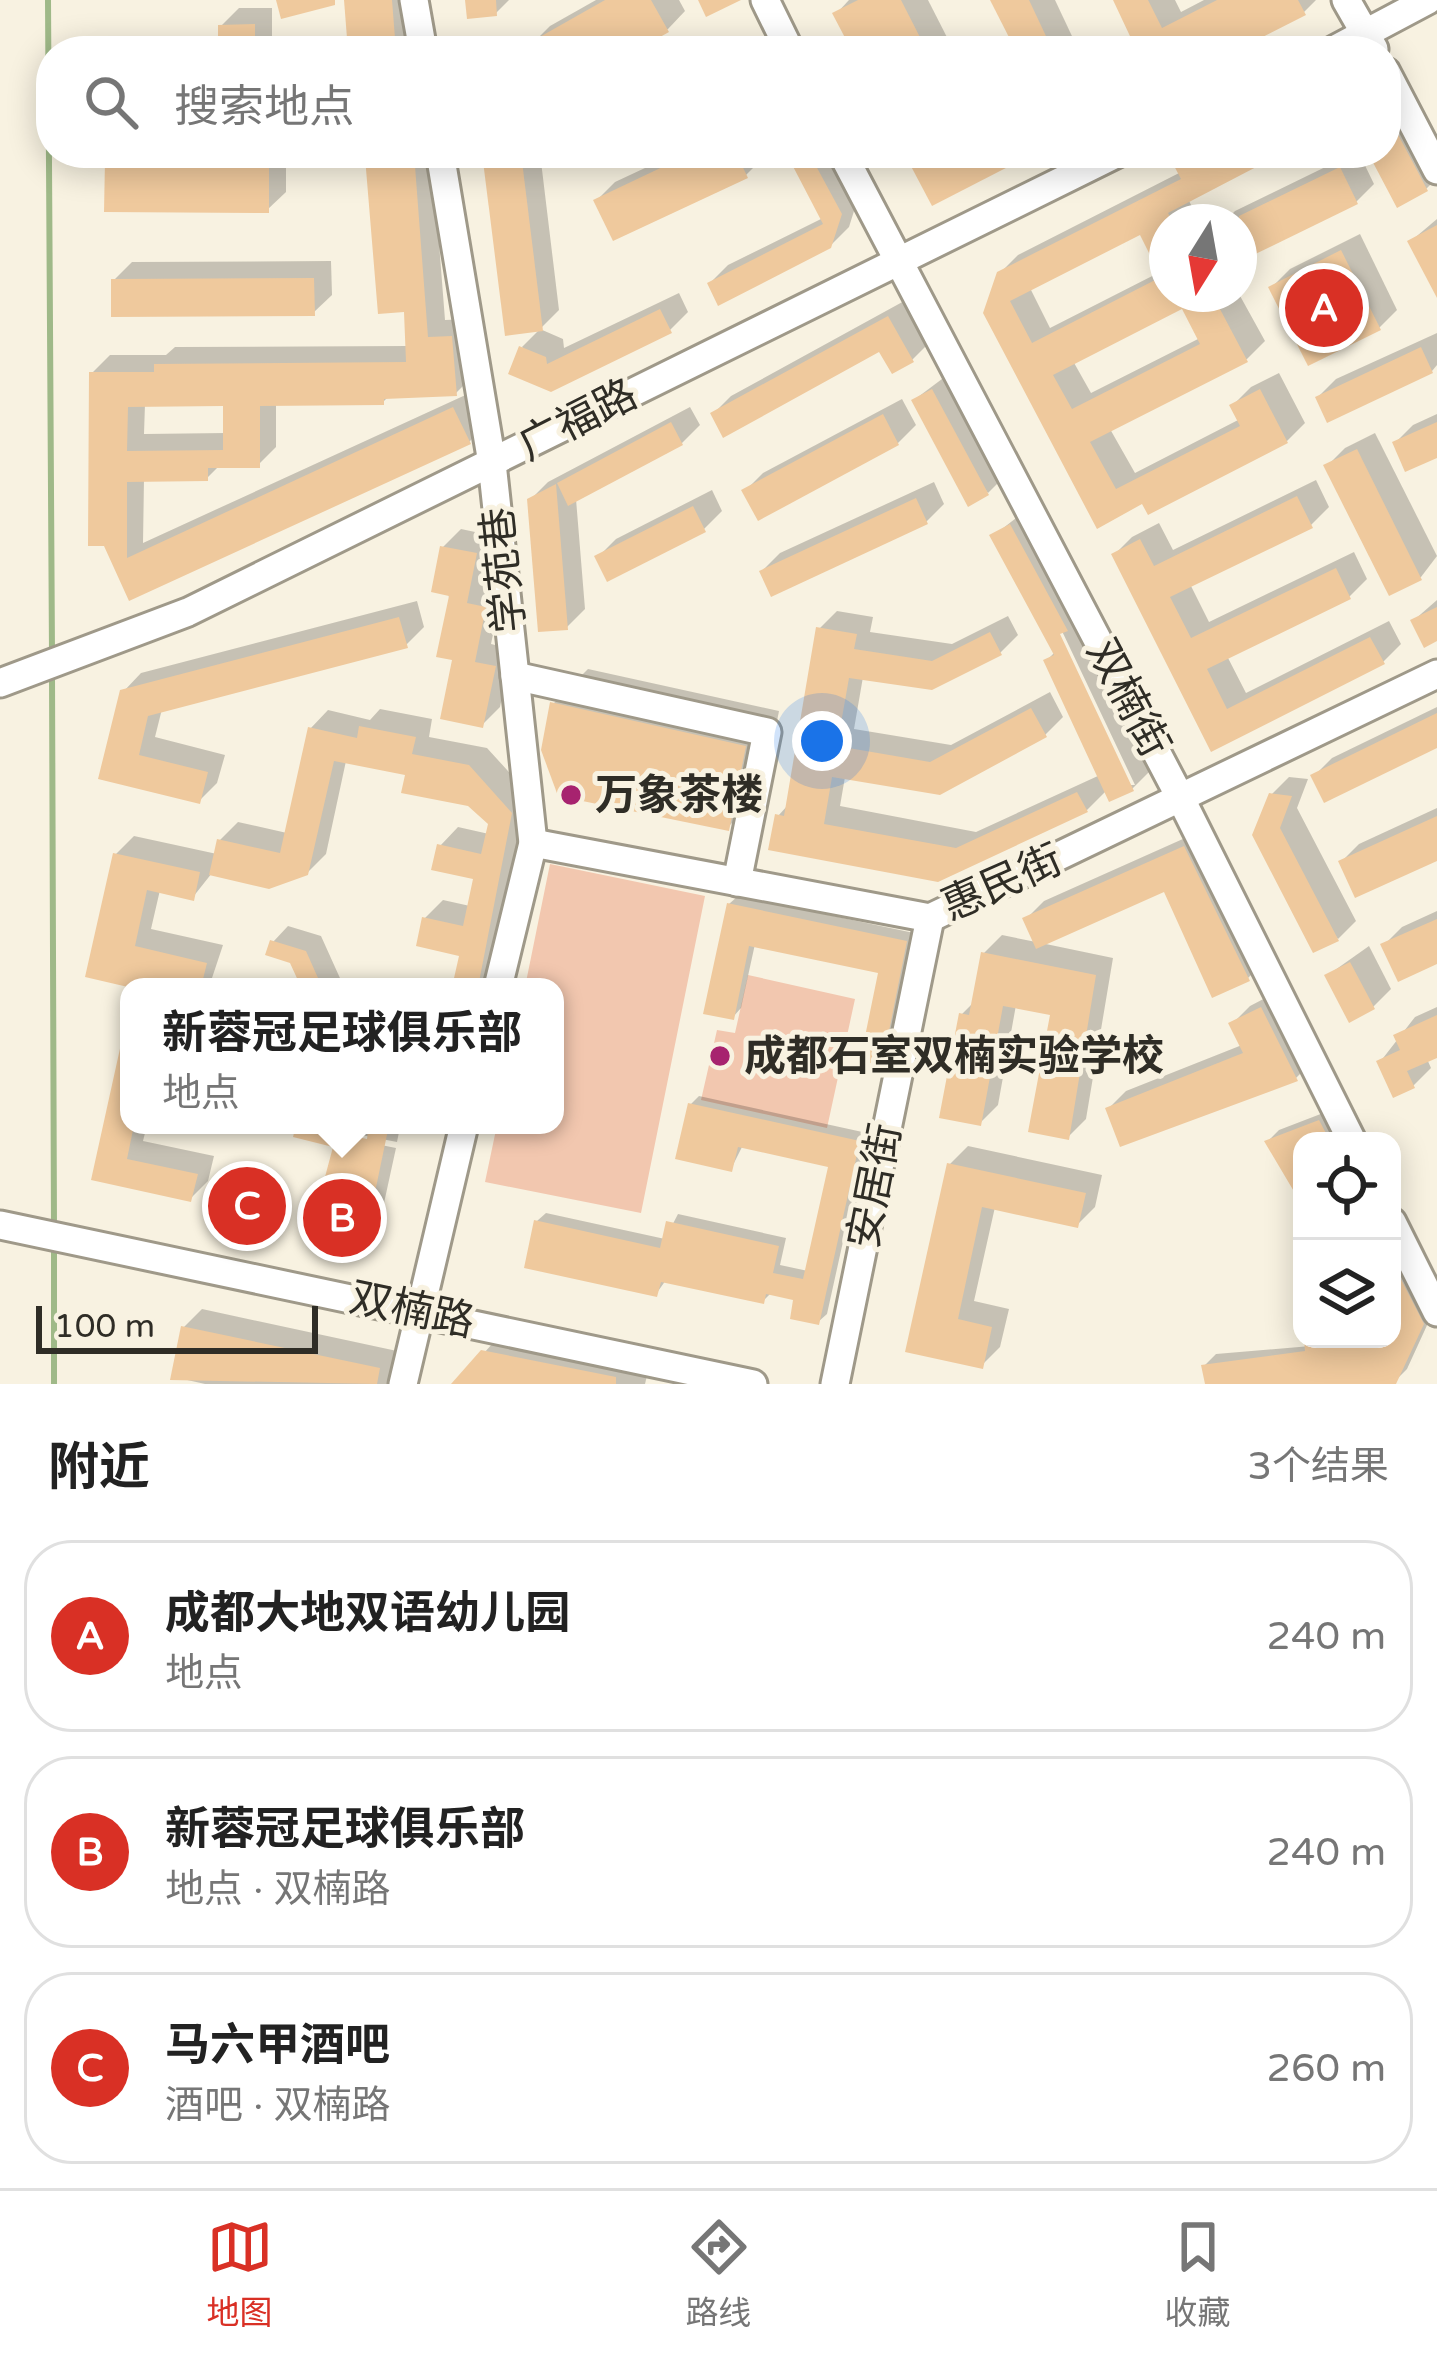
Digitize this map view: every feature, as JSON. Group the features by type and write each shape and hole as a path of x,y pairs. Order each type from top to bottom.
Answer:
{"street":[{"path":"415,0 421,36"},
{"path":"764,0 782,36"},
{"path":"1346,0 1367,36"},
{"path":"1380,36 1428,0"},
{"path":"1401,102 1437,170"},
{"name":"学苑巷","path":"443,168 492,463 533,843 500,978"},
{"name":"双楠街","path":"850,168 1181,800 1347,1132"},
{"name":"广福路","path":"0,683 188,612 1087,168"},
{"name":"惠民街","path":"533,843 930,918 1437,674"},
{"path":"515,676 767,732 737,882"},
{"name":"安居街","path":"836,1384 930,918"},
{"path":"403,1384 462,1134"},
{"name":"双楠路","path":"0,1225 753,1384"},
{"path":"1401,1240 1437,1312"}],"shaded area":[{"path":"550,864 705,896 641,1213 485,1182 495,1134 564,1134 564,978 527,978"},
{"path":"748,975 855,999 827,1128 701,1100 717,1030 735,1033"}],"building":[{"path":"276,0 335,0 335,5 281,19"},
{"path":"344,0 392,0 395,36 347,36"},
{"path":"465,0 496,0 497,16 467,19"},
{"path":"605,0 651,0 669,32 662,36 541,36"},
{"path":"698,0 741,0 706,17"},
{"path":"858,0 901,0 919,36 844,36 832,13"},
{"path":"990,0 1029,0 1046,36 1008,36"},
{"path":"1113,0 1148,0 1162,28 1217,0 1298,0 1306,15 1265,36 1130,36"},
{"path":"255,24 255,36 218,36 218,25"},
{"path":"1401,140 1428,191 1397,208 1376,168 1401,168"},
{"path":"105,168 269,168 269,213 104,212"},
{"path":"366,168 415,168 428,337 452,336 457,396 384,399 384,405 260,406 260,468 208,468 208,481 127,482 127,558 453,407 471,444 129,601 104,546 88,546 89,372 154,372 154,364 406,362 404,312 378,314","holes":["223,406 223,450 127,451 128,407"]},
{"path":"484,168 523,168 543,331 505,336"},
{"path":"660,168 743,168 748,178 613,241 593,200"},
{"path":"794,168 817,168 842,214 831,248 718,306 707,283 823,224"},
{"path":"912,168 1006,168 932,206"},
{"path":"1175,168 1254,168 1185,204 1149,204 1149,253 1140,235 1010,301 1032,343 1149,283 1149,312 1176,312 1053,375 1072,409 1200,344 1184,312 1222,312 1248,362 1090,442 1116,489 1240,426 1229,405 1260,389 1288,443 1148,515 1142,504 1097,529 983,313 997,272 1181,179"},
{"path":"1338,168 1358,204 1257,253 1257,207"},
{"path":"1437,225 1437,298 1407,241"},
{"path":"1341,250 1381,330 1308,366 1268,287"},
{"path":"314,278 315,316 111,317 111,279"},
{"path":"660,309 672,333 551,392 508,374 519,346 546,357 547,364"},
{"path":"888,316 914,362 892,374 879,352 723,438 710,413"},
{"path":"1421,347 1433,373 1327,423 1315,397"},
{"path":"932,389 989,495 968,507 911,400"},
{"path":"883,414 899,445 758,521 741,490"},
{"path":"671,422 683,445 568,506 557,483"},
{"path":"1437,422 1437,458 1405,472 1392,442"},
{"path":"1357,449 1422,580 1389,596 1323,465"},
{"path":"556,484 568,630 538,632 527,499"},
{"path":"1297,496 1313,528 1170,597 1191,638 1336,568 1351,599 1207,669 1227,709 1370,637 1385,664 1211,752 1111,554 1140,539 1154,566"},
{"path":"916,498 928,524 771,597 759,571"},
{"path":"693,506 706,532 607,582 594,556"},
{"path":"1010,524 1068,631 1060,634 1134,791 1109,802 1043,660 1054,655 989,535"},
{"path":"440,546 477,553 467,603 486,607 475,662 496,666 483,728 440,719 452,660 436,657 449,596 431,592"},
{"path":"1437,607 1437,641 1424,648 1410,620"},
{"path":"399,617 408,648 148,716 139,755 208,772 200,804 98,779 120,690"},
{"path":"816,627 857,634 854,649 932,661 990,632 1002,655 932,690 849,678 837,746 930,762 1031,708 1047,737 940,795 832,777 824,824 956,848 1077,792 1088,812 938,882 768,850 775,814 784,816"},
{"path":"550,702 746,746 729,831 558,796 541,750"},
{"path":"1437,713 1437,748 1324,803 1310,775"},
{"path":"359,726 416,737 412,754 469,765 512,813 480,978 454,978 459,956 416,946 422,917 463,926 473,879 431,870 437,844 481,854 488,824 468,806 401,793 405,775 334,761 308,875 269,889 209,875 217,839 280,853 308,727 357,738"},
{"path":"1269,793 1292,796 1280,828 1339,941 1313,953 1252,835"},
{"path":"1437,816 1437,861 1355,898 1338,861"},
{"path":"1184,846 1250,981 1212,998 1164,892 1036,949 1022,918"},
{"path":"113,853 200,872 194,901 147,890 135,946 207,963 203,978 120,978 120,985 85,977"},
{"path":"727,903 907,941 882,1066 860,1061 878,973 749,946 734,1020 703,1014"},
{"path":"1437,919 1437,964 1398,982 1380,944"},
{"path":"270,940 306,951 318,978 297,978 290,963 265,955"},
{"path":"981,952 1096,975 1069,1140 1028,1132 1050,1015 1003,1006 981,1126 939,1118 959,1013 969,1015"},
{"path":"1350,962 1375,1009 1349,1023 1324,975"},
{"path":"1261,1007 1298,1081 1120,1147 1105,1108 1243,1053 1228,1023"},
{"path":"1437,1015 1437,1058 1407,1071 1415,1088 1393,1098 1376,1061 1400,1050 1393,1035"},
{"path":"120,1049 120,1134 132,1134 127,1159 198,1174 191,1202 91,1180"},
{"path":"688,1103 860,1141 819,1325 790,1319 793,1300 766,1294 764,1304 661,1282 657,1297 524,1268 534,1220 660,1248 666,1221 779,1246 773,1273 803,1279 828,1167 738,1147 732,1172 675,1159"},
{"path":"1319,1120 1325,1132 1293,1132 1293,1190 1264,1141"},
{"path":"343,1134 367,1139 368,1134 387,1134 364,1245 310,1233 333,1147 293,1137"},
{"path":"947,1163 1086,1193 1078,1228 982,1207 958,1319 992,1327 983,1369 905,1352"},
{"path":"240,1191 267,1196 262,1226 234,1221"},
{"path":"1401,1279 1424,1324 1396,1384 1205,1384 1201,1365 1305,1351 1401,1348"},
{"path":"181,1326 380,1368 377,1384 170,1380"},
{"path":"481,1350 616,1377 616,1384 451,1384"}],"waterway":[{"path":"48,0 48,36"},
{"path":"49,168 52,654"},
{"path":"52,674 54,1230"},
{"path":"54,1244 54,1384"}],"place":[{"name":"成都大地双语幼儿园","path":"1324,308"},
{"name":"万象茶楼","path":"571,795"},
{"name":"成都石室双楠实验学校","path":"720,1056"},
{"name":"马六甲酒吧","path":"247,1206"},
{"name":"新蓉冠足球俱乐部","path":"342,1218"}]}
